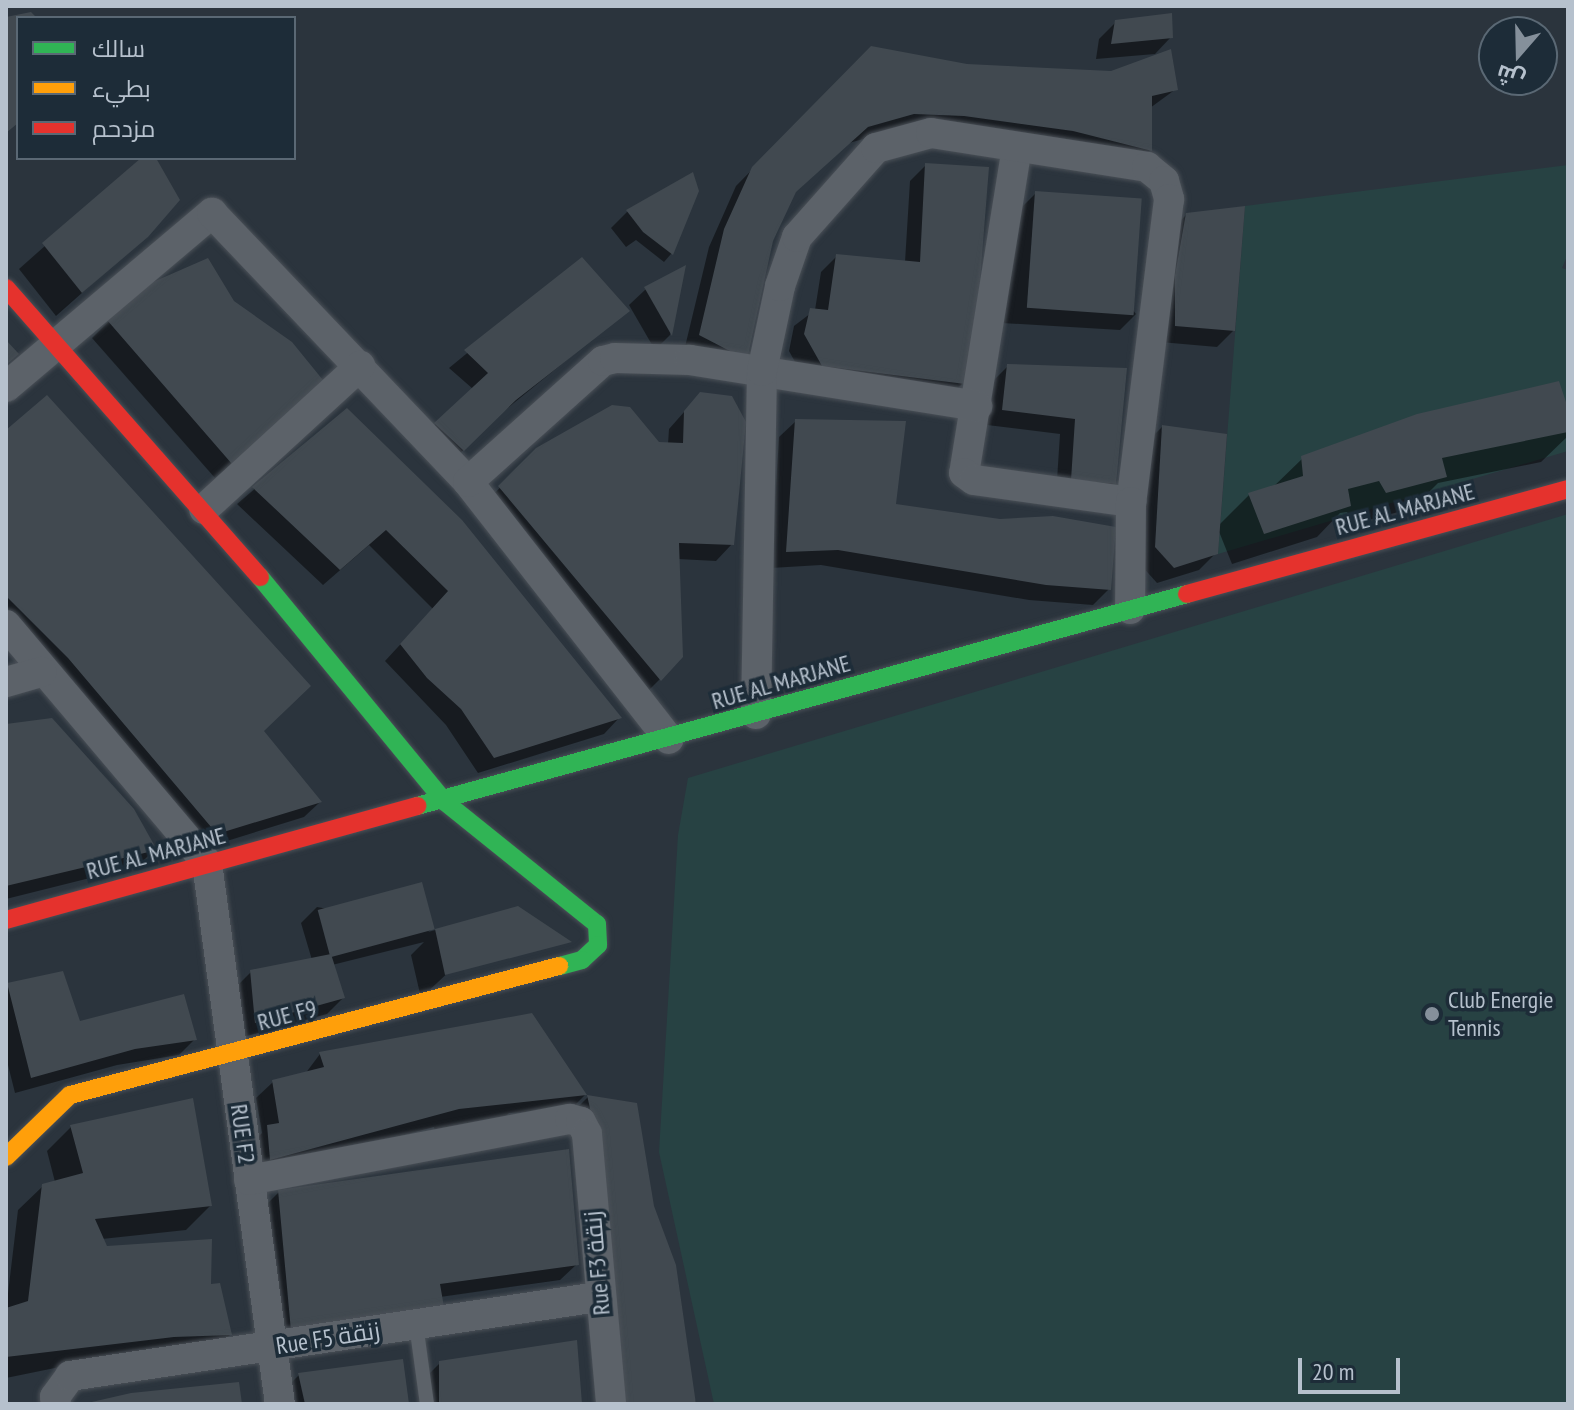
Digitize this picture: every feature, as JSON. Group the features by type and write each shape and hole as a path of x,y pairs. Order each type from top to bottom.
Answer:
{"street":[{"path":"756,714 762,371 780,286 797,237 876,148 931,133 1147,167 1164,181 1169,199 1131,502 1130,609"},
{"path":"1017,147 977,406 962,462 974,480 1131,502"},
{"path":"6,387 212,213 468,482 669,739"},
{"path":"6,288 204,509 445,802"},
{"path":"468,482 603,361 690,360 977,406"},
{"path":"204,509 360,366"},
{"name":"RUE AL MARJANE","path":"6,920 207,863 445,802 1568,489"},
{"path":"6,625 42,672 207,863"},
{"path":"6,682 42,672"},
{"name":"RUE F9","path":"6,1157 70,1095 582,960 598,945 597,924 445,802"},
{"name":"RUE F2","path":"207,863 280,1404"},
{"name":"Rue F3 زنقة","path":"249,1180 570,1119 581,1122 587,1134 598,1297 611,1404"},
{"name":"Rue F5 زنقة","path":"58,1394 70,1376 598,1297"}],"lane":[{"path":"416,1324 427,1404"}],"green space":[{"path":"1568,165 1568,254 1562,268 1568,270 1568,451 1218,554 1245,206"},
{"path":"1568,514 1568,1404 714,1404 659,1152 678,835 688,778"}],"building":[{"path":"31,12 35,16 16,16 16,125 6,133 6,17"},
{"path":"1172,13 1173,38 1111,44 1115,20"},
{"path":"871,46 967,64 1111,71 1171,49 1178,90 1152,96 1152,151 1073,131 964,116 914,114 868,127 796,192 773,241 747,360 699,335 724,229 752,167"},
{"path":"139,160 157,160 180,200 148,237 82,293 42,243"},
{"path":"925,163 989,167 977,319 965,384 822,366 804,334 810,308 828,310 836,254 920,262"},
{"path":"693,172 699,191 673,255 643,232 626,210"},
{"path":"1035,191 1142,198 1134,315 1027,308"},
{"path":"1245,206 1235,331 1175,326 1175,275 1186,213"},
{"path":"582,257 630,311 516,400 464,451 434,423 488,373 464,350"},
{"path":"208,258 234,301 292,342 327,385 232,464 107,320 153,282"},
{"path":"686,265 672,336 644,287"},
{"path":"6,340 19,354 6,365"},
{"path":"1007,364 1127,368 1116,484 1071,480 1075,419 1002,410"},
{"path":"1559,381 1568,408 1568,432 1442,458 1447,477 1386,493 1379,481 1348,489 1351,506 1264,534 1248,493 1303,476 1301,456 1417,414"},
{"path":"700,392 732,396 746,422 734,545 679,543 683,657 661,681 498,486 536,448 612,405 630,407 659,442 683,443 684,411"},
{"path":"47,395 311,686 264,731 322,802 217,834 68,658 6,596 6,430"},
{"path":"347,408 462,520 622,718 494,758 461,709 427,678 400,644 448,591 386,530 340,570 252,487"},
{"path":"795,419 906,421 896,504 1000,519 1053,516 1116,527 1111,590 1046,585 838,550 786,552"},
{"path":"1162,425 1227,434 1218,554 1174,568 1155,547"},
{"path":"52,718 134,809 157,850 6,886 6,724"},
{"path":"422,882 435,929 330,957 318,910"},
{"path":"518,906 572,942 445,975 435,929"},
{"path":"331,954 345,998 255,1023 250,970"},
{"path":"63,971 80,1021 184,994 197,1040 135,1049 31,1078 7,983"},
{"path":"532,1013 587,1095 459,1109 270,1160 267,1125 279,1123 272,1080 324,1067 319,1052"},
{"path":"587,1095 637,1103 654,1206 676,1265 696,1404 625,1404 599,1149"},
{"path":"193,1098 212,1206 95,1219 107,1246 212,1239 211,1284 220,1283 232,1335 174,1337 6,1357 6,1308 28,1301 42,1184 83,1173 70,1125"},
{"path":"569,1149 579,1265 440,1284 444,1307 291,1331 278,1190"},
{"path":"577,1340 582,1404 439,1404 439,1361"},
{"path":"403,1359 409,1404 305,1404 298,1373"},
{"path":"239,1382 242,1404 83,1404 131,1393"}],"traffic: fast":[{"path":"260,577 445,802 597,924 598,945 582,960 559,966"},
{"path":"417,806 1187,594"}],"traffic: slow":[{"path":"6,1157 70,1095 559,966"}],"traffic: jam":[{"path":"6,288 260,577"},
{"path":"1187,594 1568,489"},
{"path":"6,920 417,806"}],"place":[{"name":"Club Energie Tennis","path":"1432,1014"}]}
